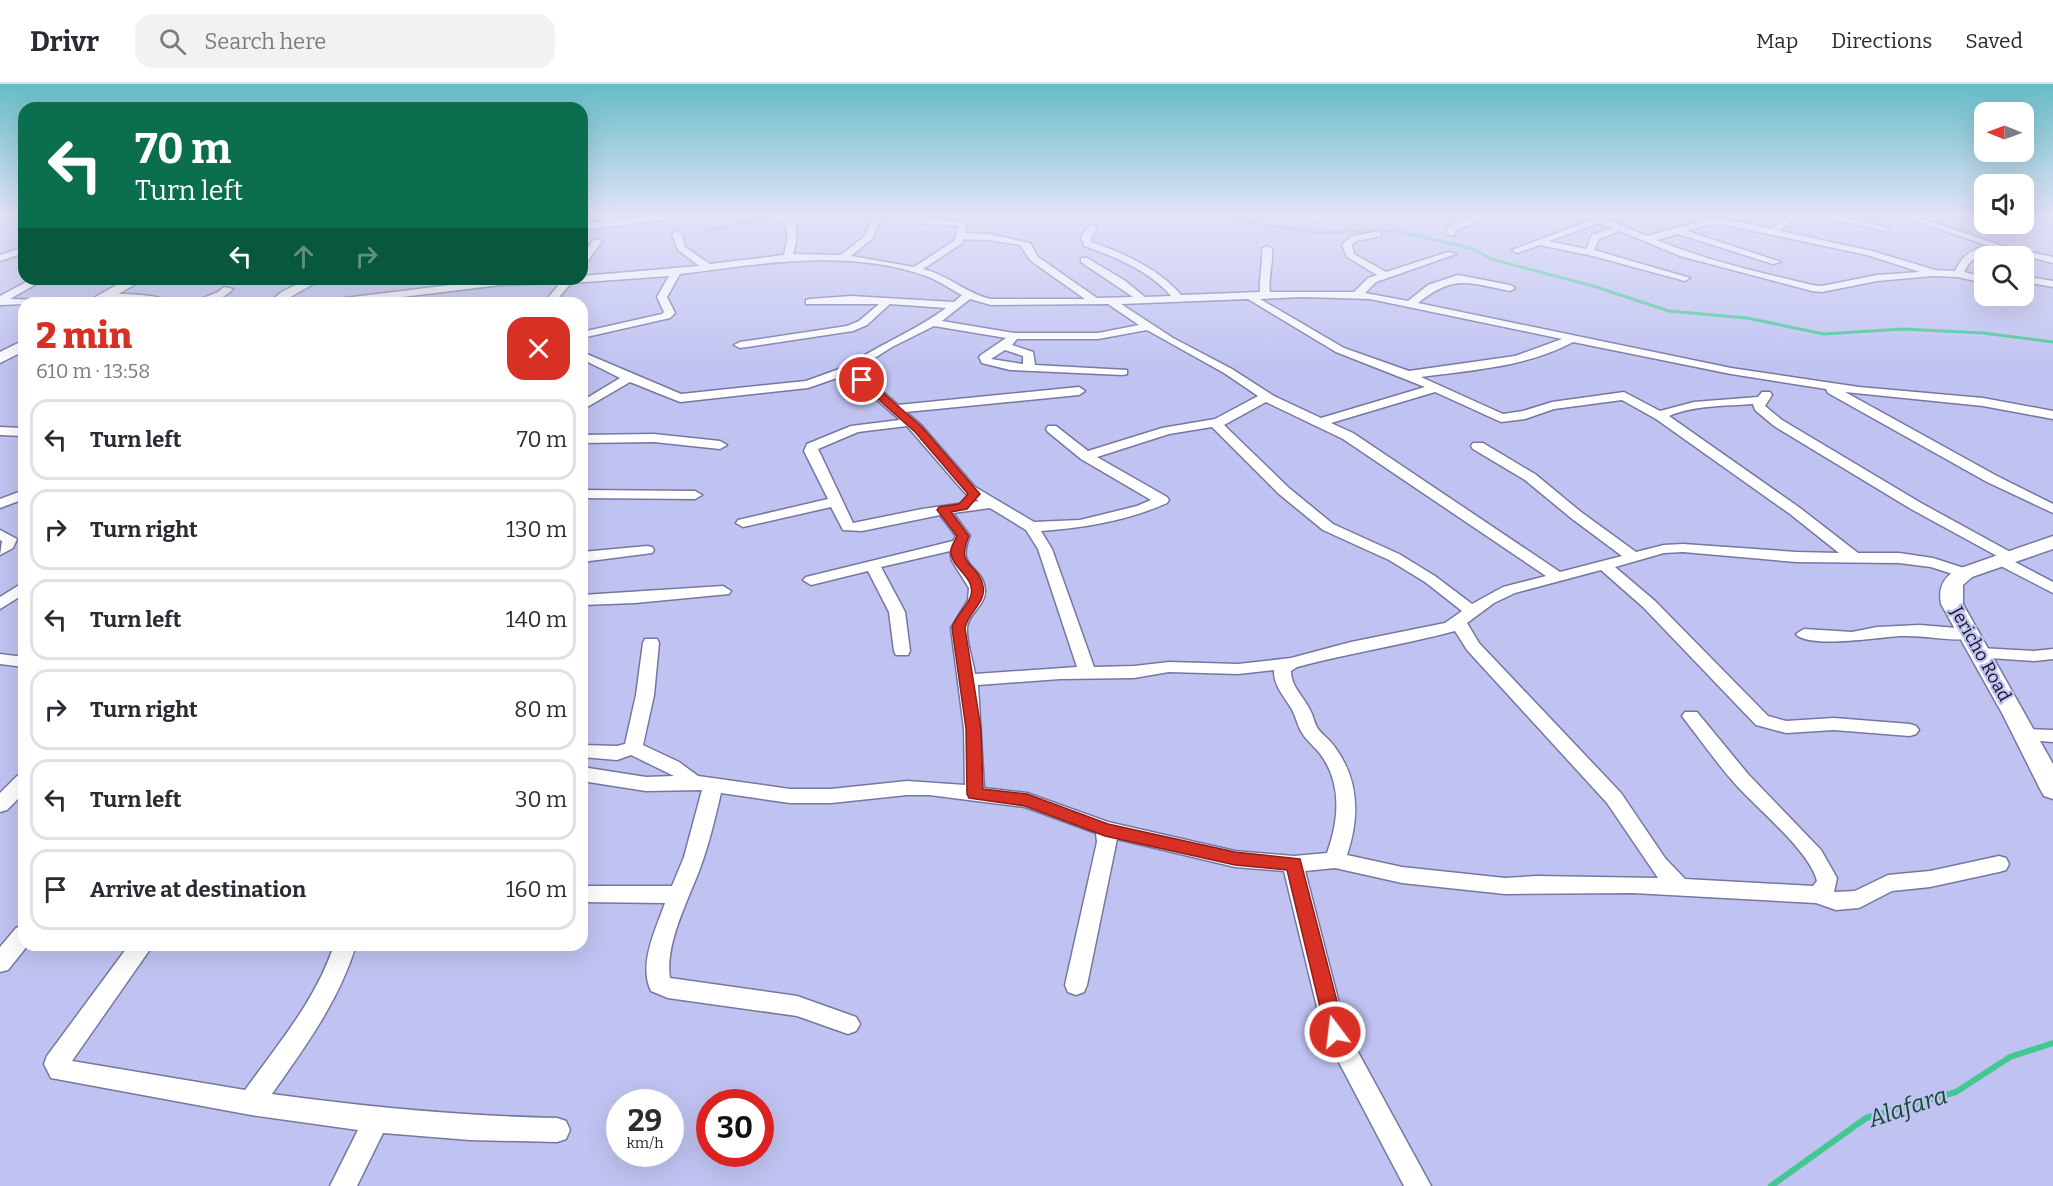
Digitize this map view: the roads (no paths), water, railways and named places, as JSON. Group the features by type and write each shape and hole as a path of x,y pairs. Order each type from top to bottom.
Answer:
{"street":[{"path":"588,279 676,272 711,266"},
{"path":"894,266 916,270 938,278 984,301 1004,303 1265,295 1357,295 1389,299 1570,339 1763,376 1825,386 1983,402 2053,415"},
{"path":"916,270 921,266"},
{"path":"1046,266 1147,327 1228,371 1266,397 1367,449 1558,576"},
{"path":"1095,266 1143,300"},
{"path":"1136,266 1171,289 1178,298"},
{"path":"1265,295 1264,284 1268,266"},
{"path":"1369,266 1384,275"},
{"path":"1357,295 1372,280 1411,266"},
{"path":"1642,266 1685,278"},
{"path":"1724,266 1818,289 1877,278 1929,274 1927,272"},
{"path":"1910,266 1927,272 1974,278"},
{"path":"1958,274 1961,266"},
{"path":"588,334 668,315 669,310 662,297 676,272"},
{"path":"1409,305 1432,287 1458,278 1510,288"},
{"path":"2035,280 2053,284"},
{"path":"0,301 29,285"},
{"path":"104,297 126,285"},
{"path":"213,297 222,294 227,285"},
{"path":"281,297 304,285"},
{"path":"372,297 459,285"},
{"path":"554,297 564,285"},
{"path":"969,295 933,323 888,345 859,363 862,380 910,422 974,494 1031,527 1045,549 1087,673"},
{"path":"1250,296 1340,350 1408,375 1501,418 1525,415 1552,406 1624,396 1660,416 1795,511 1855,558"},
{"path":"810,302 832,299 956,305"},
{"path":"0,301 18,302"},
{"path":"740,345 849,329 863,323 888,301"},
{"path":"0,313 18,307"},
{"path":"933,323 1014,336 1098,336 1147,327"},
{"path":"1014,336 1005,346 985,359 998,366 1123,372"},
{"path":"1408,375 1513,359 1557,348 1570,339"},
{"path":"1005,346 1029,354 1029,368"},
{"path":"0,358 18,348"},
{"path":"588,358 629,378 680,398 690,399 729,391 808,384 860,366"},
{"path":"1763,376 1767,397 1759,403 1759,407 1778,423 2053,588"},
{"path":"588,402 629,378"},
{"path":"1825,386 1983,474 2053,509"},
{"path":"1318,423 1436,388"},
{"path":"897,409 1079,391"},
{"path":"1086,456 1167,431 1217,422 1266,397"},
{"path":"1660,416 1677,410 1727,402 1763,400"},
{"path":"910,422 855,429 812,447 811,451 848,527 854,528 943,510 992,504"},
{"path":"1217,422 1219,428 1284,491 1329,527 1394,556 1430,579 1466,617 1473,646 1614,798 1658,864 1680,888"},
{"path":"1031,527 1080,524 1142,509 1162,500 1086,456 1052,429"},
{"path":"588,439 654,438 720,445"},
{"path":"1478,446 1530,477 1576,515 1632,556"},
{"path":"588,494 695,495"},
{"path":"963,507 974,494"},
{"path":"0,504 18,496"},
{"path":"743,523 835,502"},
{"path":"943,510 963,536 959,544 959,559 975,580 977,587 977,596 960,620 959,628 974,729 975,794"},
{"path":"0,534 10,539 8,545 0,551"},
{"path":"968,684 982,679 1134,672 1169,667 1238,669 1291,663 1351,646 1420,635 1451,627 1488,600 1509,590 1656,550 1683,548 1796,556 1916,560 1965,573 2053,542"},
{"path":"811,580 959,544"},
{"path":"588,556 647,550"},
{"path":"1603,564 1649,604 1762,721 1786,727 1834,724 1910,730"},
{"path":"873,566 897,612 902,651"},
{"name":"Jericho Road","path":"1965,573 1955,578 1950,586 1949,594 2053,789"},
{"path":"0,604 18,591"},
{"path":"588,600 633,600 674,594 723,591"},
{"path":"1804,634 1852,637 1877,632 1920,630 2034,656 2053,654"},
{"path":"633,748 645,695 651,643"},
{"path":"0,659 18,661"},
{"path":"1291,663 1283,669 1283,682 1305,713 1308,729 1332,759 1346,794 1348,814 1346,832 1335,860"},
{"path":"1691,716 1731,767 1806,847 1822,869 1827,885 1822,893 1816,895"},
{"path":"2025,735 2053,736"},
{"path":"588,751 617,753 633,748 678,768 692,782"},
{"path":"588,775 646,784 692,782 790,796 831,796 907,788 1027,800 1105,829 1235,859 1294,864 1335,860 1402,876 1505,886 1536,884 1680,888 1816,895 1836,901 1859,899 1888,883 1930,879 1999,864"},
{"path":"713,785 694,858 665,937 656,976 659,984 668,988 798,1006 848,1024"},
{"path":"0,805 18,787"},
{"path":"1076,986 1107,842 1105,829"},
{"path":"1294,864 1335,1032 1418,1186"},
{"path":"588,894 680,895"},
{"path":"0,963 18,941"},
{"path":"138,951 68,1046 56,1064 57,1068 71,1073 252,1103 376,1120 470,1128 557,1130"},
{"path":"252,1103 325,995 338,971 343,951"},
{"path":"344,1186 376,1120"}],"waterway":[{"path":"1519,266 1593,286 1669,311 1747,318 1824,334 1903,329 1983,333 2053,342"},
{"name":"Alafara","path":"1771,1186 1866,1118 1956,1092 2010,1057 2053,1043"}]}
